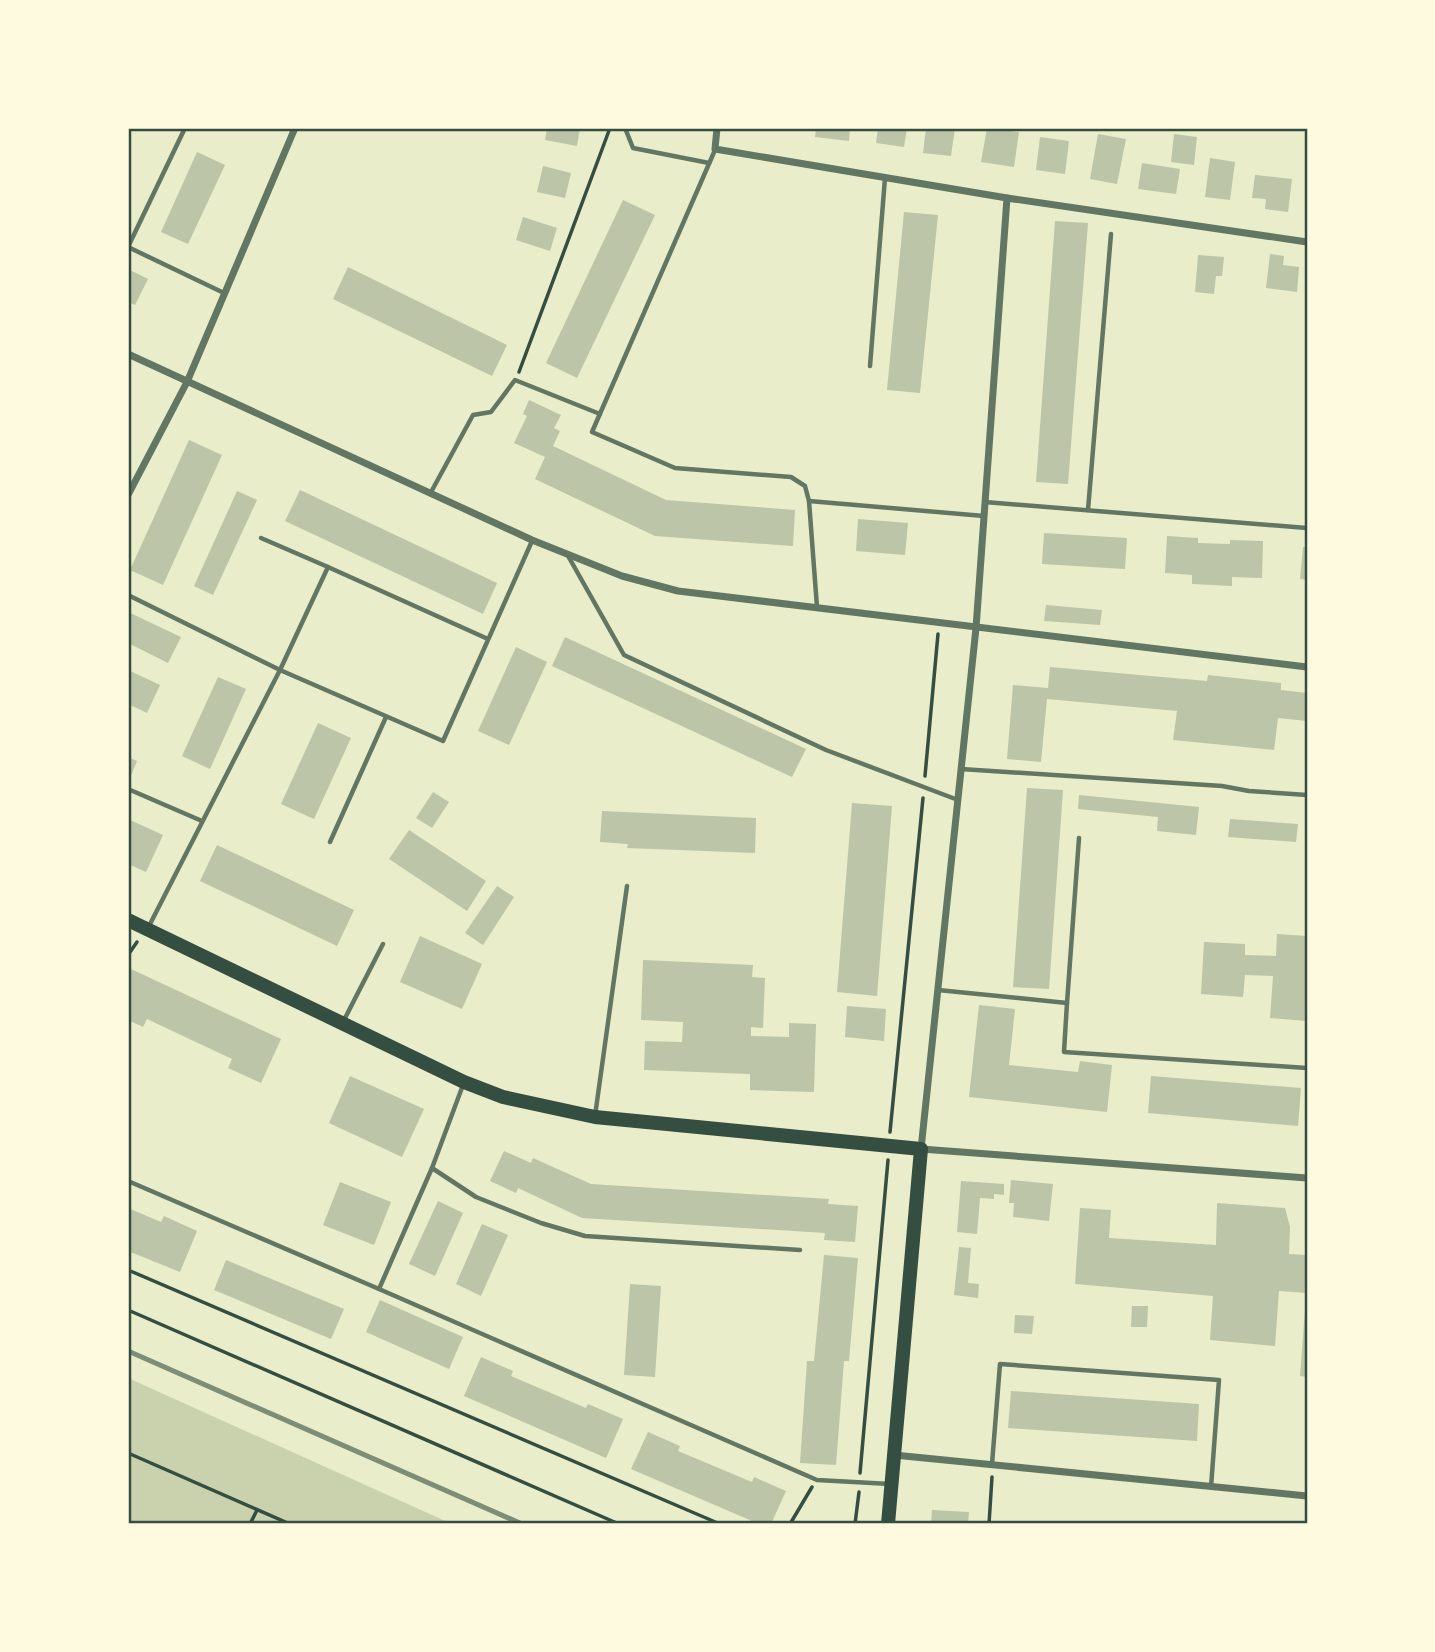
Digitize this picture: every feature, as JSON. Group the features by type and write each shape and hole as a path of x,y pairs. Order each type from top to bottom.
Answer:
{"main road":[{"path":"128,920 464,1082 503,1097 595,1117 921,1149 888,1524"}],"street":[{"path":"128,495 187,382 295,128"},
{"path":"717,128 715,149 1007,198 1307,242"},
{"path":"1007,198 976,628 921,1149 1307,1178"},
{"path":"128,354 532,540 622,576 678,591 1307,667"},
{"path":"893,1455 1307,1496"}],"lane":[{"path":"185,128 128,247 225,294"},
{"path":"625,128 633,148 709,163"},
{"path":"715,149 592,432 675,468 791,477 805,486 817,607"},
{"path":"870,366 885,178"},
{"path":"1088,510 1111,234"},
{"path":"430,494 473,415 491,412 515,380 600,414"},
{"path":"808,501 984,516"},
{"path":"985,502 1307,528"},
{"path":"261,538 488,639"},
{"path":"128,595 280,670 443,741 532,540"},
{"path":"566,554 624,655 826,750 958,800"},
{"path":"147,929 280,670 328,567"},
{"path":"330,842 386,717"},
{"path":"961,769 1222,786 1249,791 1307,795"},
{"path":"128,789 202,821"},
{"path":"1079,838 1064,1052 1307,1068"},
{"path":"595,1117 627,886"},
{"path":"342,1023 383,944"},
{"path":"938,990 1067,1003"},
{"path":"379,1289 432,1168 464,1082"},
{"path":"432,1168 476,1197 541,1223 585,1236 800,1250"},
{"path":"128,1181 817,1480 891,1484"},
{"path":"992,1465 1000,1364 1219,1380 1211,1487"}],"path":[{"path":"515,380 610,128"},
{"path":"855,1524 939,623"},
{"path":"128,941 135,945"},
{"path":"128,1270 720,1524"},
{"path":"128,1310 619,1524"},
{"path":"128,1453 290,1524"},
{"path":"989,1524 992,1465"},
{"path":"790,1524 817,1480"},
{"path":"250,1524 257,1510"}],"green space":[{"path":"128,1378 452,1524 128,1524"}],"building":[{"path":"547,128 580,128 577,146 545,140"},
{"path":"816,128 850,128 849,141 815,137"},
{"path":"878,128 907,128 904,147 876,143"},
{"path":"926,128 955,128 951,156 923,153"},
{"path":"987,128 1019,132 1014,167 981,162"},
{"path":"1098,134 1126,139 1117,184 1090,179"},
{"path":"1174,134 1197,137 1194,165 1171,162"},
{"path":"1040,137 1069,141 1065,174 1036,170"},
{"path":"197,152 225,165 188,244 161,232"},
{"path":"1210,158 1235,162 1230,200 1205,197"},
{"path":"1142,163 1180,169 1176,194 1138,189"},
{"path":"543,166 571,173 565,198 537,192"},
{"path":"1255,175 1292,179 1288,212 1265,209 1266,199 1252,198"},
{"path":"623,200 655,215 577,378 546,363"},
{"path":"904,212 938,215 920,393 887,390"},
{"path":"523,217 557,228 550,251 516,240"},
{"path":"1055,221 1088,223 1068,484 1036,482"},
{"path":"1270,254 1284,256 1283,265 1299,267 1297,292 1266,288"},
{"path":"1198,255 1224,257 1222,276 1216,276 1214,294 1195,292"},
{"path":"348,267 507,345 492,376 333,299"},
{"path":"128,269 148,279 135,305 128,302"},
{"path":"529,400 561,415 554,428 560,431 553,446 666,500 795,510 793,546 655,536 535,479 545,457 514,443 527,416 523,414"},
{"path":"189,440 222,455 163,585 130,570"},
{"path":"300,490 497,583 483,614 285,521"},
{"path":"237,491 257,500 213,595 194,586"},
{"path":"858,519 908,523 905,555 856,551"},
{"path":"1044,533 1127,538 1125,569 1042,564"},
{"path":"1167,536 1198,538 1198,543 1263,541 1262,578 1232,577 1232,586 1192,584 1192,575 1165,573"},
{"path":"1303,547 1307,547 1307,580 1300,579"},
{"path":"1046,605 1102,610 1100,625 1044,621"},
{"path":"128,612 181,637 168,663 128,643"},
{"path":"565,637 806,749 792,777 552,666"},
{"path":"516,647 547,662 509,745 478,731"},
{"path":"1050,667 1207,681 1208,675 1281,683 1281,690 1307,693 1307,721 1278,718 1274,750 1173,740 1177,711 1047,699 1041,762 1007,759 1013,685 1048,688"},
{"path":"128,670 160,685 147,713 128,704"},
{"path":"218,677 246,689 210,769 182,756"},
{"path":"318,723 351,738 314,819 281,804"},
{"path":"128,757 137,761 128,783"},
{"path":"1027,788 1063,790 1049,989 1013,987"},
{"path":"433,792 449,802 432,828 416,818"},
{"path":"1079,795 1199,807 1196,835 1157,831 1158,817 1078,809"},
{"path":"852,803 892,806 877,996 837,992"},
{"path":"602,811 756,818 755,853 627,848 628,844 600,842"},
{"path":"128,819 163,835 146,872 128,864"},
{"path":"1230,819 1298,824 1296,842 1228,837"},
{"path":"409,830 486,881 467,911 389,859"},
{"path":"217,845 354,910 337,946 200,881"},
{"path":"497,886 514,897 483,945 465,933"},
{"path":"1277,934 1307,936 1307,1021 1270,1018 1273,976 1245,975 1243,997 1201,994 1204,942 1245,944 1245,955 1276,956"},
{"path":"420,936 482,964 462,1009 400,982"},
{"path":"643,960 753,965 752,977 765,978 763,1028 751,1027 751,1036 789,1037 789,1023 816,1024 814,1092 750,1090 750,1074 644,1070 645,1041 682,1042 683,1022 641,1020"},
{"path":"131,969 281,1039 261,1083 228,1068 232,1059 147,1019 143,1027 128,1020 128,976"},
{"path":"979,1005 1015,1009 1009,1065 1078,1072 1080,1061 1112,1065 1107,1112 969,1097"},
{"path":"847,1006 886,1009 884,1041 845,1037"},
{"path":"350,1076 424,1109 402,1157 329,1123"},
{"path":"1151,1076 1301,1088 1298,1126 1148,1113"},
{"path":"504,1151 531,1163 533,1158 591,1184 829,1199 828,1204 858,1206 855,1242 824,1240 825,1233 582,1218 518,1188 516,1193 490,1181"},
{"path":"1011,1180 1053,1184 1049,1221 1013,1217 1014,1203 1009,1203"},
{"path":"961,1181 1004,1184 1004,1195 994,1194 994,1199 980,1198 977,1234 957,1232"},
{"path":"340,1182 391,1202 374,1245 323,1225"},
{"path":"438,1201 463,1213 435,1276 409,1264"},
{"path":"1217,1203 1285,1208 1290,1227 1289,1254 1307,1255 1307,1293 1279,1291 1275,1346 1210,1340 1213,1296 1075,1284 1080,1208 1111,1210 1109,1238 1216,1245"},
{"path":"128,1208 161,1222 164,1216 197,1231 180,1272 128,1251"},
{"path":"482,1224 508,1235 481,1296 456,1284"},
{"path":"959,1247 971,1248 968,1283 979,1284 978,1298 954,1295"},
{"path":"824,1255 858,1258 849,1361 844,1361 836,1465 800,1463 807,1361 814,1361"},
{"path":"226,1260 344,1309 331,1339 214,1290"},
{"path":"630,1284 661,1286 655,1377 624,1375"},
{"path":"380,1300 463,1337 449,1369 366,1332"},
{"path":"1132,1306 1148,1306 1147,1327 1131,1327"},
{"path":"1307,1310 1307,1377 1300,1376"},
{"path":"1015,1315 1034,1316 1032,1334 1014,1333"},
{"path":"481,1357 513,1371 511,1376 586,1408 588,1404 623,1419 606,1458 464,1396"},
{"path":"1011,1391 1199,1404 1197,1441 1008,1428"},
{"path":"648,1432 680,1446 678,1451 752,1482 754,1477 786,1491 771,1524 759,1524 631,1469"},
{"path":"932,1510 969,1512 968,1524 931,1524"}],"railway":[{"path":"128,1351 522,1524"}]}
